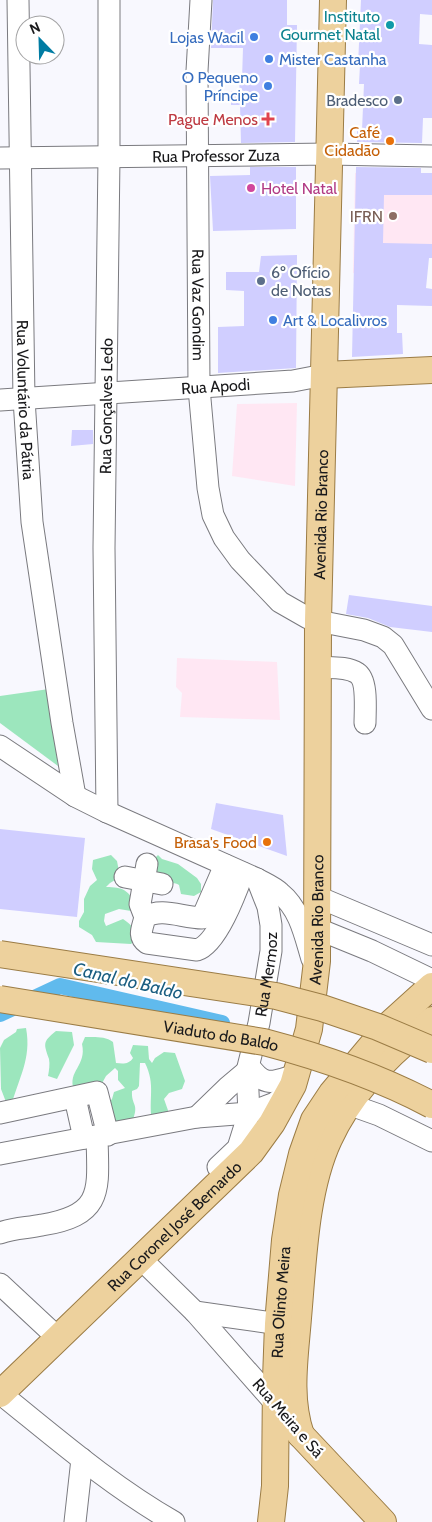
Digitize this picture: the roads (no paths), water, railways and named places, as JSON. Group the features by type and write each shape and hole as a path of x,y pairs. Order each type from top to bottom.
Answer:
{"main road":[{"name":"Avenida Rio Branco","path":"309,1029 316,973 318,929 318,621 333,0"},
{"name":"Rua Apodi","path":"324,375 432,370"},
{"path":"0,954 276,996 322,1008 378,1027 432,1050"},
{"path":"340,1098 390,1024 432,986"},
{"name":"Viaduto do Baldo","path":"0,999 264,1042 292,1049 361,1074 432,1105"},
{"path":"340,1098 378,1069 415,1033 432,1020"},
{"name":"Rua Coronel José Bernardo","path":"0,1394 56,1336 251,1152 272,1123 293,1083 309,1029"},
{"name":"Rua Olinto Meira","path":"300,1435 293,1404 285,1240 292,1194 302,1154 314,1120 340,1098"},
{"name":"Rua Olinto Meira","path":"271,1522 275,1486 276,1404 288,1325"},
{"name":"Rua Meira e Sá","path":"276,1404 300,1435 383,1522"}],"street":[{"name":"Rua Voluntário da Pátria","path":"18,0 22,157 24,399 32,522 74,796"},
{"name":"Rua Gonçalves Ledo","path":"107,812 104,548 109,0"},
{"name":"Rua Vaz Gondim","path":"201,0 196,71 199,388 208,488 213,515 224,538 240,560 280,602 318,621 364,630 383,637 393,645 432,709"},
{"name":"Rua Professor Zuza","path":"0,158 330,154 432,156"},
{"name":"Rua Apodi","path":"0,400 293,381 324,375"},
{"path":"318,667 357,672 362,678 364,686 366,723"},
{"name":"Rua Mermoz","path":"0,746 74,796 242,872 280,892 291,904 300,919 316,973"},
{"name":"Rua Mermoz","path":"242,872 268,907 271,925 270,951 259,1023 248,1068"},
{"path":"145,917 152,913 160,912 202,918 242,872"},
{"path":"145,876 140,904 145,917 141,934 143,940 147,943 197,950 204,948 208,944 226,915 242,872"},
{"path":"318,897 432,945"},
{"path":"372,951 385,926"},
{"path":"318,929 372,951 432,980"},
{"path":"196,1117 248,1068 258,1078 265,1081 293,1083"},
{"name":"Rua Coronel José Bernardo","path":"0,1386 56,1336 238,1148 249,1113 248,1068"},
{"path":"0,1154 95,1132 196,1117 249,1113 275,1103 293,1083"},
{"path":"0,1113 97,1092 95,1132 98,1185 96,1194 89,1205 60,1223 0,1233"},
{"path":"75,1098 95,1132"},
{"path":"340,1098 432,1141"},
{"name":"Rua Meira e Sá","path":"140,1258 195,1312 276,1404"},
{"path":"0,1284 56,1336"},
{"path":"195,1312 288,1325"},
{"path":"0,1394 82,1459 143,1504 174,1522"},
{"path":"75,1522 82,1459"}],"waterway":[{"name":"Canal do Baldo","path":"0,1014 60,986 222,1023"}],"place":[{"name":"Instituto Gourmet Natal","path":"390,25"},
{"name":"Lojas Wacil","path":"254,37"},
{"name":"Mister Castanha","path":"269,59"},
{"name":"O Pequeno Príncipe","path":"268,86"},
{"name":"Bradesco","path":"398,100"},
{"name":"Pague Menos","path":"268,119"},
{"name":"Café Cidadão","path":"390,141"},
{"name":"Hotel Natal","path":"251,188"},
{"name":"IFRN","path":"393,216"},
{"name":"6º Ofício de Notas","path":"261,281"},
{"name":"Art & Localivros","path":"273,320"},
{"name":"Brasa's Food","path":"267,842"}]}
